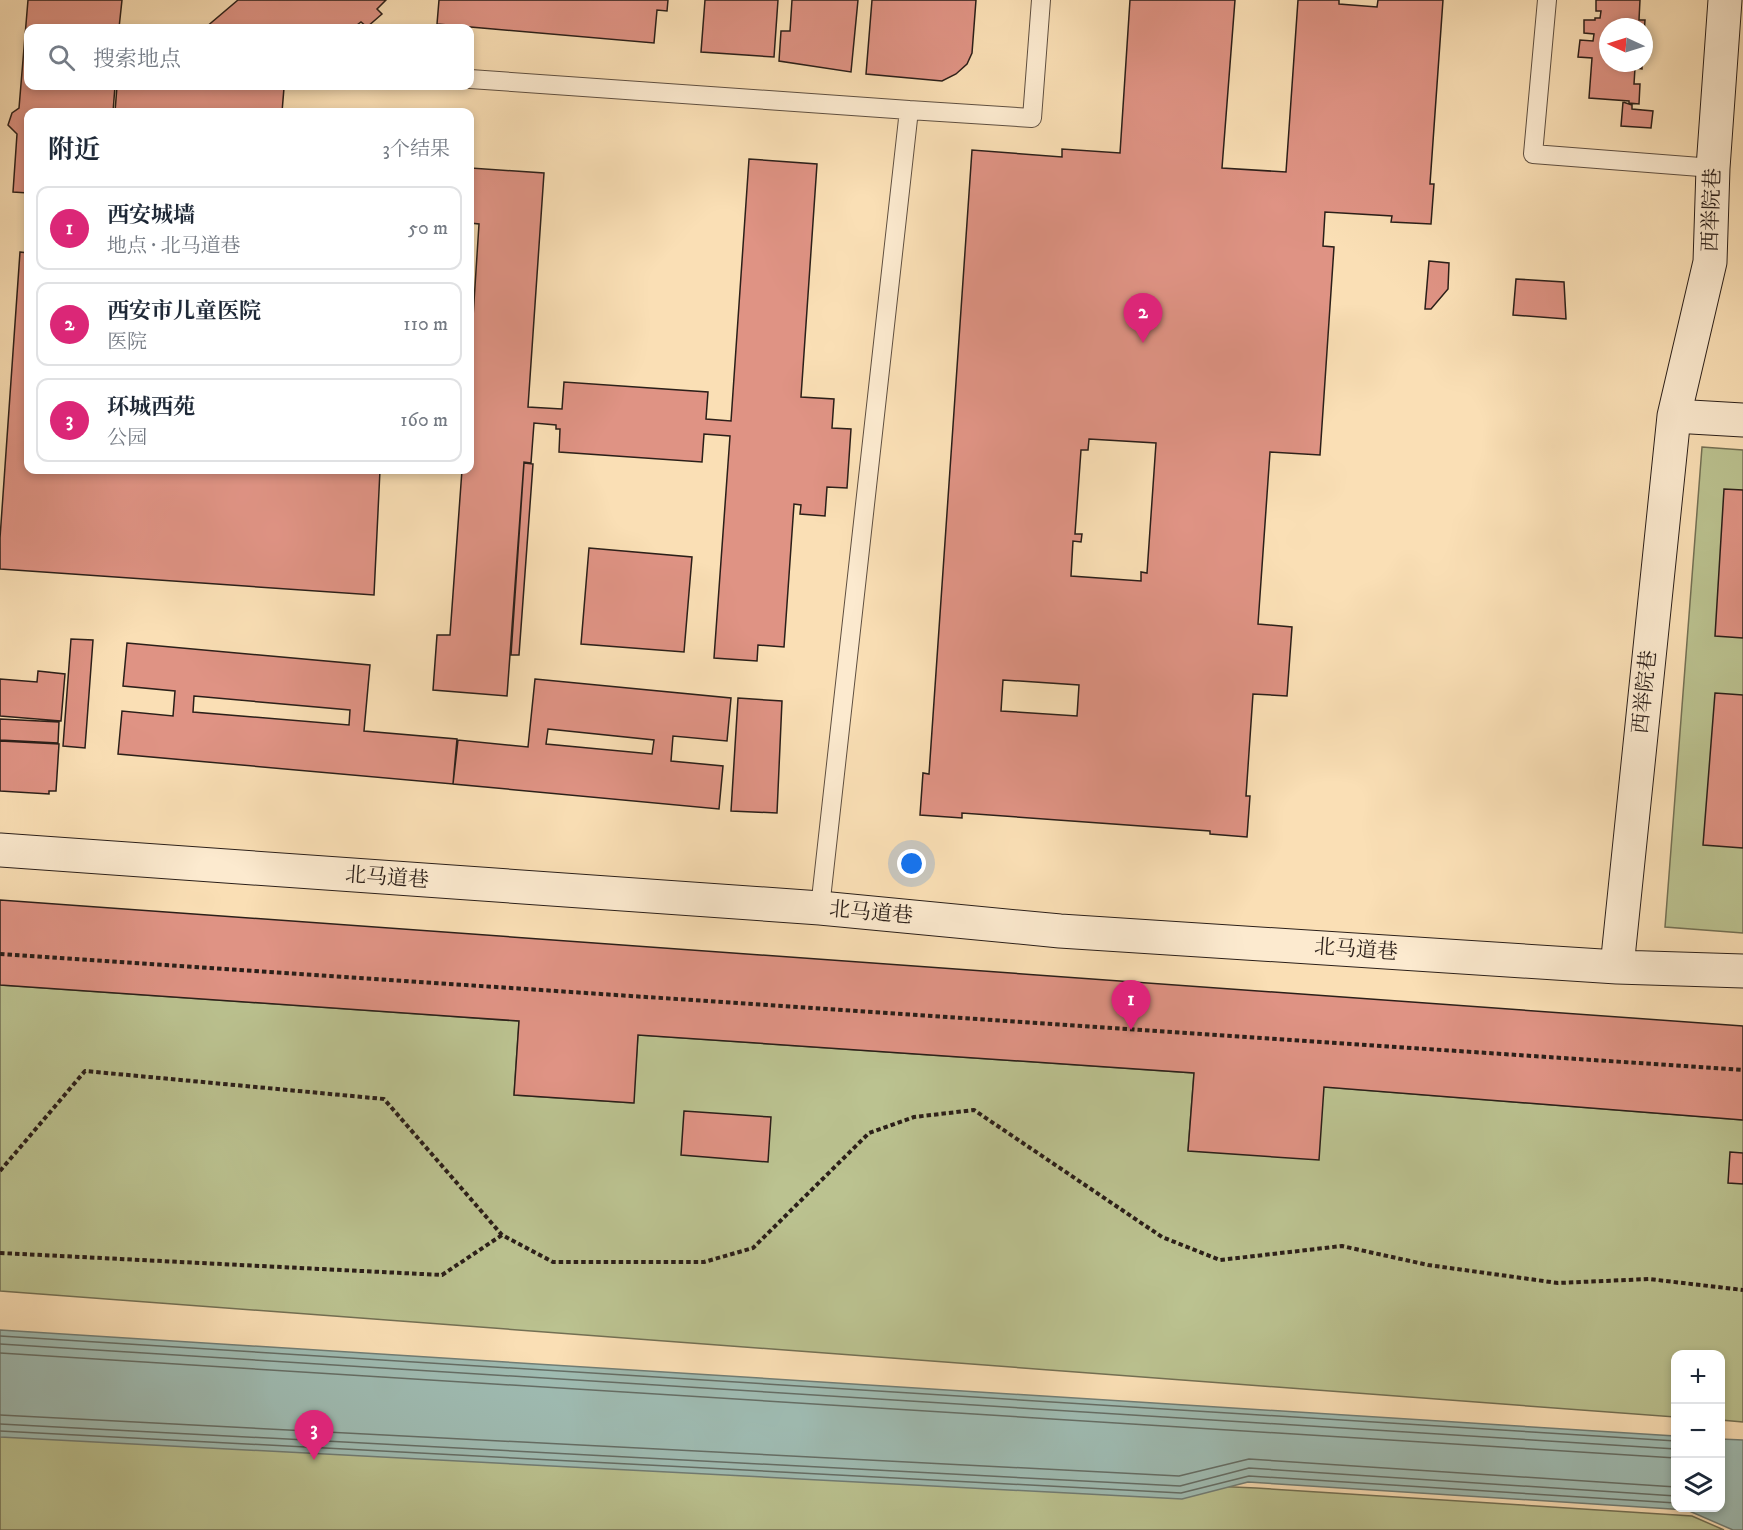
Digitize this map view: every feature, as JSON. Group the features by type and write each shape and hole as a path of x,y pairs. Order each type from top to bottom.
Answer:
{"street":[{"name":"西举院巷","path":"1617,967 1674,416 1710,262 1713,168 1725,0"},
{"path":"1674,416 1743,420"},
{"name":"北马道巷","path":"0,850 820,908 1060,931 1617,967 1743,971"}],"lane":[{"path":"474,79 1032,118 1041,0"},
{"path":"1547,0 1533,154 1713,168"},
{"path":"820,908 909,110"}],"path":[{"path":"0,954 1743,1070"},
{"path":"0,1171 86,1071 384,1099 502,1235 553,1262 704,1262 753,1248 869,1133 914,1117 974,1110 1162,1238 1220,1260 1342,1246 1428,1265 1558,1283 1649,1279 1743,1290"},
{"path":"0,1253 442,1275 502,1235"}],"green space":[{"path":"1702,447 1743,450 1743,933 1665,927"},
{"path":"0,985 519,1021 514,1095 633,1103 638,1035 1194,1073 1188,1150 1324,1087 1743,1120 1743,1422 1725,1420 1725,1350 1671,1350 1671,1417 0,1291"},
{"path":"0,1432 1256,1488 1692,1516 1724,1530 0,1530"}],"water":[{"path":"0,1330 1671,1436 1671,1509 1248,1482 1182,1499 0,1437"},
{"path":"1725,1439 1743,1440 1743,1530 1733,1530 1692,1512 1725,1512"}],"building":[{"path":"28,0 122,0 119,24 26,24"},
{"path":"238,0 386,0 377,9 382,14 370,24 361,22 358,24 210,24"},
{"path":"439,0 668,0 667,11 657,10 654,43 474,27 474,24 437,24"},
{"path":"705,0 778,0 774,57 701,52"},
{"path":"792,0 858,0 851,72 779,61 781,31 790,31"},
{"path":"872,0 976,0 972,53 967,64 956,74 942,81 866,74"},
{"path":"1130,0 1235,0 1222,168 1286,172 1298,0 1339,0 1339,4 1377,7 1378,0 1443,0 1430,184 1434,184 1431,224 1391,222 1392,216 1325,212 1323,246 1334,247 1320,455 1270,452 1258,624 1292,627 1287,696 1253,694 1246,796 1250,796 1247,837 1210,834 1210,831 962,813 962,818 920,815 923,773 929,774 972,150 1062,157 1062,149 1120,153","holes":["1089,439 1156,443 1147,573 1141,572 1141,581 1071,576 1073,541 1081,542 1082,534 1075,534 1081,450 1088,450","1003,680 1079,685 1077,716 1001,711"]},
{"path":"1596,0 1640,0 1639,18 1600,18 1601,11 1596,11"},
{"path":"1599,18 1599,72 1635,72 1634,84 1640,84 1639,104 1589,98 1592,58 1578,57 1580,40 1593,41 1594,34 1584,33 1584,20 1595,20"},
{"path":"24,48 24,90 115,90 113,108 24,108 24,193 13,192 17,134 8,125 12,113 19,108"},
{"path":"117,90 284,90 282,108 115,108"},
{"path":"1623,102 1632,105 1632,109 1653,111 1651,128 1621,126"},
{"path":"749,159 817,164 801,397 834,399 832,428 851,429 847,488 827,487 825,516 800,514 801,505 794,504 784,647 758,645 757,661 714,658 730,436 704,434 702,462 559,452 560,429 556,429 556,425 534,423 531,463 524,462 507,696 433,690 437,635 450,635 462,474 474,474 474,302 479,224 474,223 474,168 544,173 528,407 562,409 564,382 708,392 706,419 731,421"},
{"path":"20,252 24,252 24,474 380,474 374,595 0,569 0,538"},
{"path":"1429,261 1449,263 1448,289 1431,309 1425,309"},
{"path":"1516,279 1564,282 1566,319 1513,315"},
{"path":"524,463 533,464 519,655 511,655"},
{"path":"1724,489 1743,490 1743,638 1715,636"},
{"path":"589,548 692,557 684,652 581,644"},
{"path":"71,639 93,640 85,748 63,746"},
{"path":"127,643 370,665 364,731 457,739 453,784 118,754 122,711 173,716 175,691 123,686","holes":["194,696 350,710 349,725 193,712"]},
{"path":"38,671 65,674 61,721 0,716 0,679 37,682"},
{"path":"535,679 731,698 727,741 673,736 671,761 723,766 719,809 453,784 458,740 528,747","holes":["548,729 654,740 652,754 546,744"]},
{"path":"1715,693 1743,695 1743,848 1703,845"},
{"path":"738,698 782,701 777,813 731,811"},
{"path":"0,719 59,722 58,743 0,740"},
{"path":"0,741 59,744 56,791 49,791 49,794 0,791"},
{"path":"0,900 1743,1026 1743,1120 1324,1087 1319,1160 1188,1151 1194,1073 638,1035 634,1103 514,1095 519,1021 0,985"},
{"path":"684,1111 771,1117 768,1162 681,1155"},
{"path":"1730,1152 1743,1153 1743,1184 1728,1183"}],"place":[{"name":"西安市儿童医院","path":"1143,343"},
{"name":"西安城墙","path":"1131,1030"},
{"name":"环城西苑","path":"314,1460"}]}
